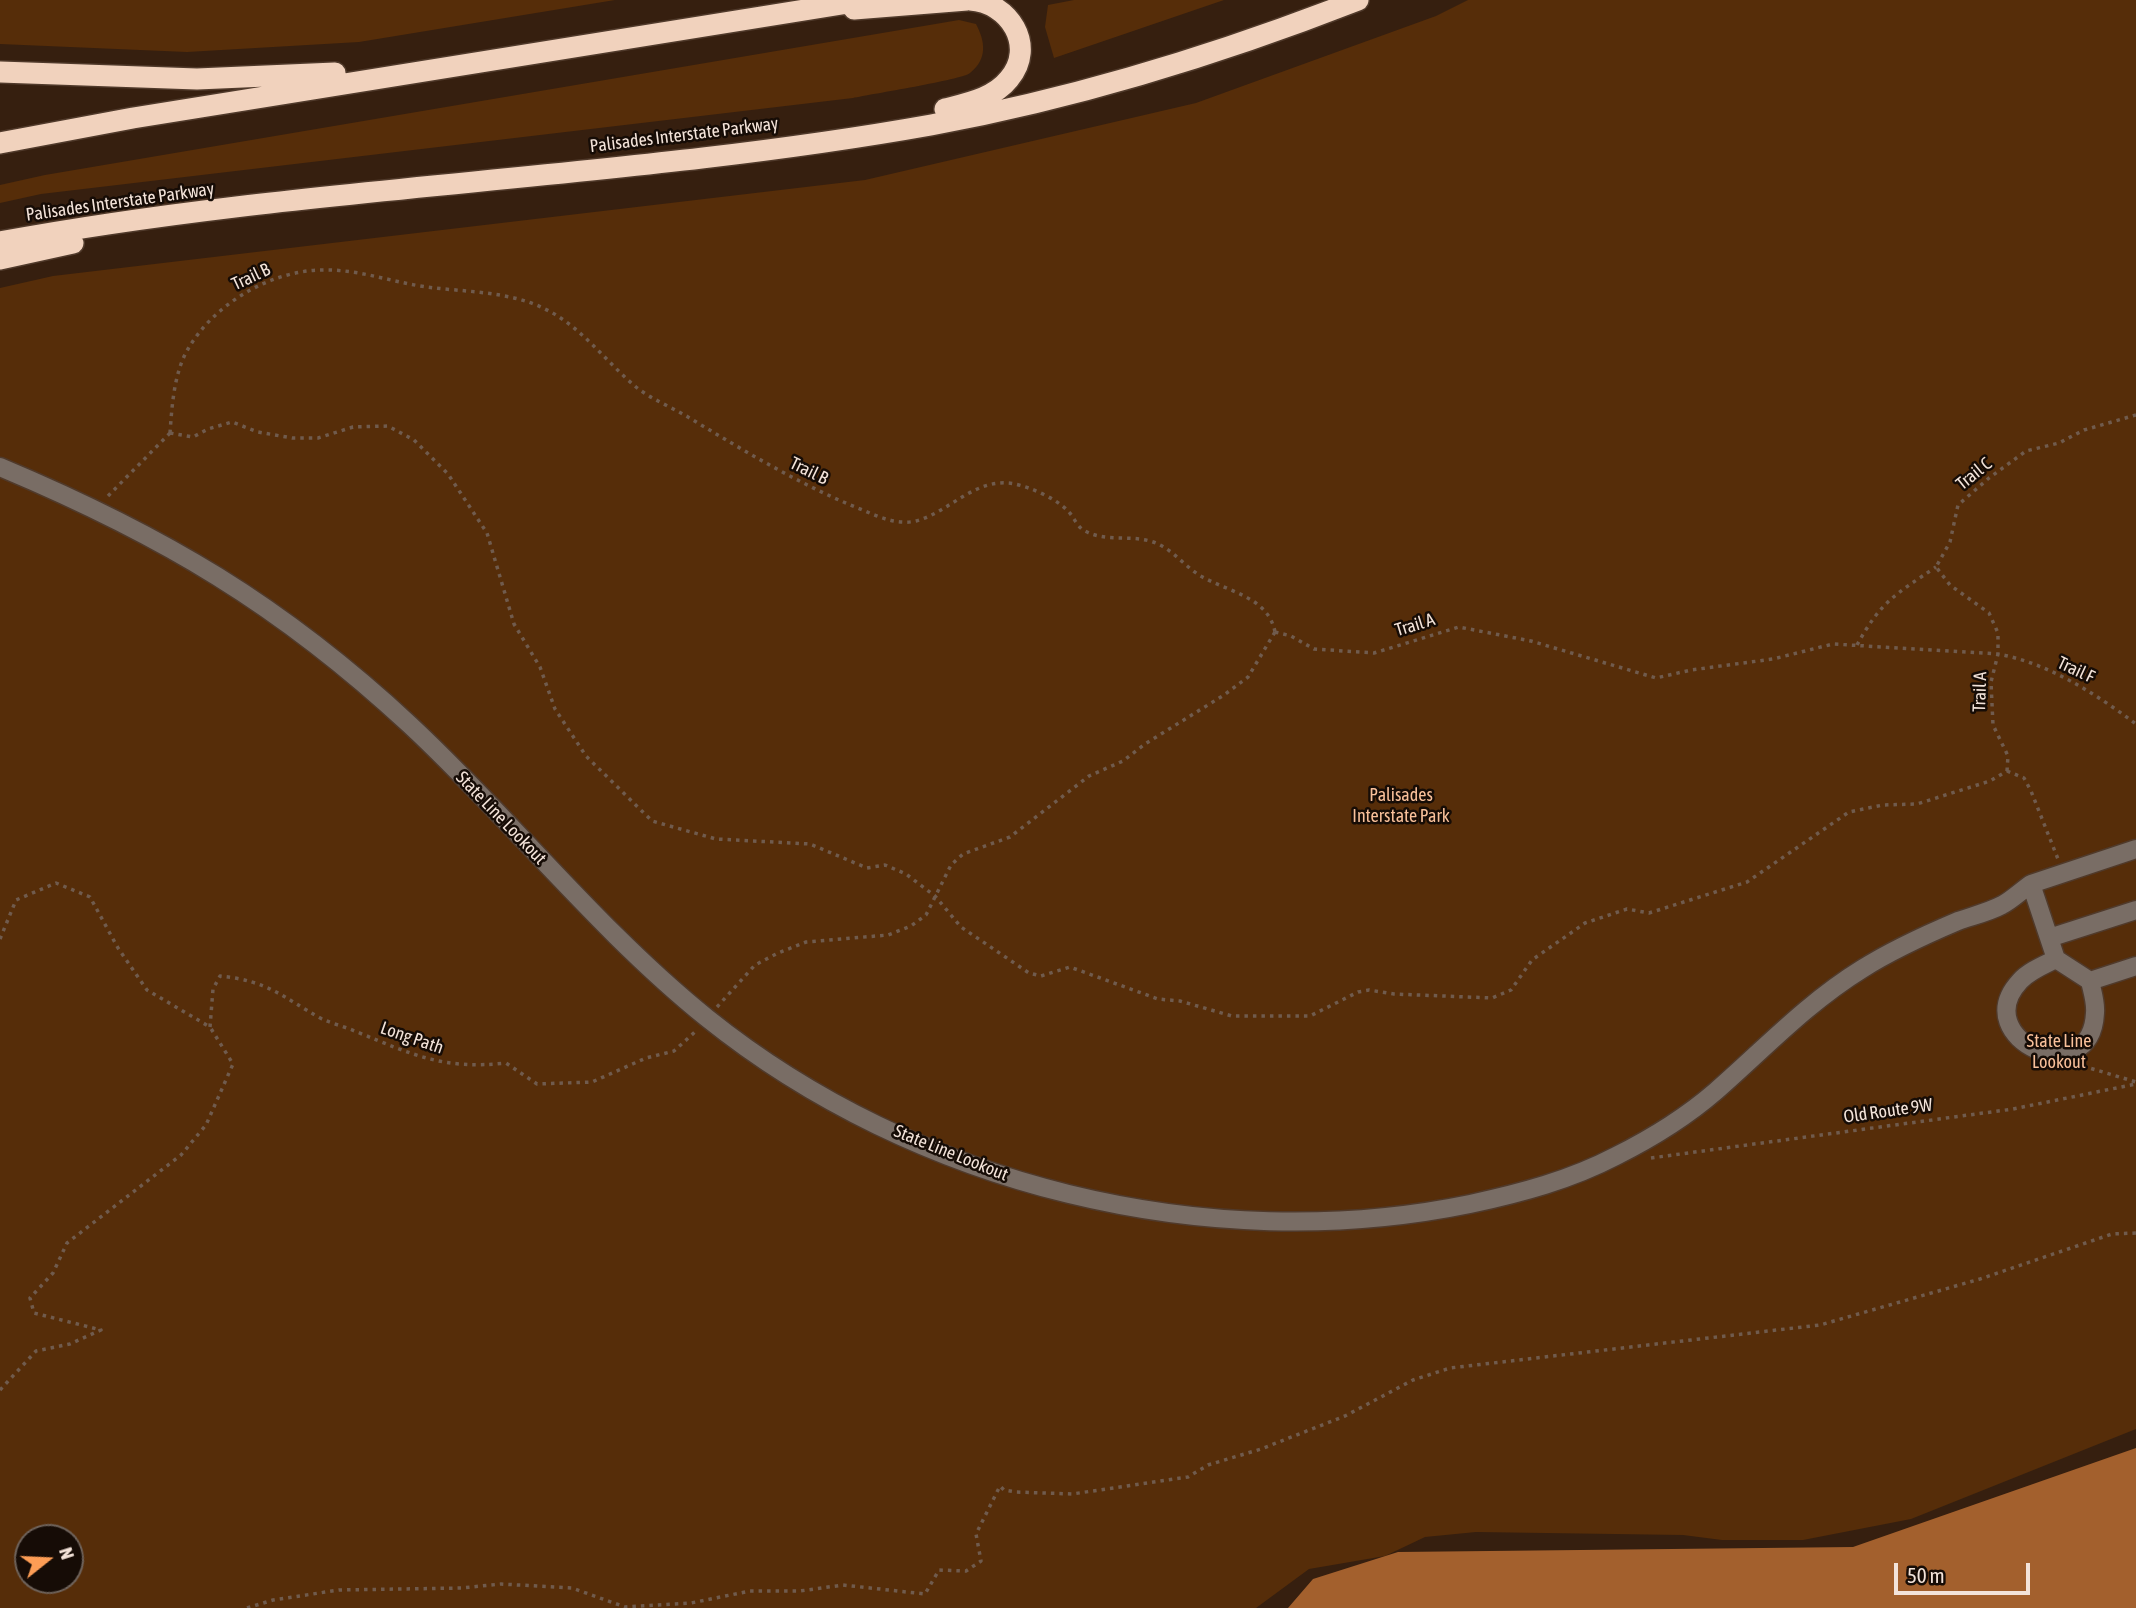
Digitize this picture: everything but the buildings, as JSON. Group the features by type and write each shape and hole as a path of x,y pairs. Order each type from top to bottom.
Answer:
{"highway":[{"path":"0,144 132,118 867,0"},
{"path":"768,16 969,0 995,6 1008,16 1016,29 1019,58 1017,68 1003,86 969,102 825,141"},
{"name":"Palisades Interstate Parkway","path":"0,242 223,210 825,141 954,120 1070,93 1205,54 1358,0"},
{"path":"0,72 114,78 257,78 556,50"},
{"path":"0,259 223,210"}],"street":[{"name":"State Line Lookout","path":"0,467 94,507 174,548 282,616 414,729 636,955 708,1019 786,1074 871,1121 961,1160 1037,1187 1116,1205 1202,1218 1283,1223 1364,1220 1437,1210 1507,1196 1567,1178 1616,1156 1668,1127 1713,1094 1817,1000 1862,969 1908,943 2003,905 2031,884 2136,849"},
{"path":"2031,884 2056,959 2090,981 2096,1011 2093,1026 2077,1046 2066,1052 2042,1054 2019,1040 2009,1017 2008,1005 2015,986 2030,972 2056,959"},
{"path":"2049,938 2136,910"},
{"path":"2090,981 2136,966"}],"path":[{"name":"Trail B","path":"170,433 178,374 188,349 210,320 236,297 280,278 319,270 373,274 421,286 502,297 543,307 578,330 638,388 788,478 833,498 893,522 915,521 939,511 964,494 988,486 1013,483 1067,509 1081,530 1108,539 1152,542 1175,554 1198,575 1254,600 1273,618 1275,632"},
{"name":"Trail C","path":"1936,567 1950,542 1958,505 1989,478 2026,451 2059,443 2084,430 2136,415"},
{"path":"94,507 125,482 170,433 193,437 232,422 258,432 305,438 353,427 388,426 414,440 448,474 487,533 514,624 540,667 555,709 586,755 652,821 716,839 810,844 867,868 885,865 906,874 935,896 961,927 1029,973 1041,976 1070,967 1158,999 1180,1001 1232,1016 1310,1016 1358,992 1369,990 1394,994 1492,998 1511,990 1532,960 1585,923 1627,909 1649,913 1747,882 1849,812 1883,805 1917,804 1990,781 2007,771 2024,778 2062,873"},
{"path":"1857,645 1875,613 1895,595 1936,567 1950,585 1989,614 1998,633 1998,654"},
{"name":"Trail A","path":"1275,632 1291,636 1314,649 1374,653 1459,627 1531,641 1656,678 1691,670 1773,659 1833,644 1998,654 1991,682 1993,725 2008,756 2007,771"},
{"path":"935,896 951,865 963,854 1010,837 1089,776 1124,761 1248,677 1275,632"},
{"name":"Trail F","path":"1998,654 2020,658 2096,695 2136,724"},
{"path":"0,939 16,900 57,883 90,897 118,948 147,990 210,1027 233,1064 205,1125 181,1154 66,1243 53,1273 30,1298 34,1313 101,1330 70,1344 36,1351 0,1390"},
{"name":"Long Path","path":"210,1027 213,989 220,976 232,977 258,983 287,995 323,1019 403,1052 443,1064 474,1066 506,1063 537,1084 592,1082 646,1058 674,1051 708,1019 755,965 806,942 888,935 911,926 926,915 935,896"},
{"path":"2066,1052 2075,1064 2136,1083"},
{"name":"Old Route 9W","path":"1643,1159 2013,1109 2136,1083"},
{"path":"247,1608 273,1600 339,1590 462,1588 501,1584 572,1588 625,1607 691,1603 750,1591 800,1591 844,1585 925,1594 939,1570 966,1571 981,1561 976,1534 999,1486 1004,1490 1016,1492 1072,1494 1188,1477 1208,1465 1261,1449 1345,1416 1413,1380 1450,1368 1820,1325 1980,1279 2112,1234 2136,1233"}],"green space":[{"path":"0,0 615,0 359,42 187,52 0,44"},
{"path":"1074,0 1224,0 1054,58 1045,27 1048,5"},
{"name":"Palisades Interstate Park","path":"1468,0 2136,0 2136,1429 1911,1519 1803,1540 1476,1532 1425,1537 1385,1556 1309,1569 1256,1608 0,1608 0,288 53,276 865,180 1196,103 1436,16"},
{"path":"959,20 976,24 983,43 980,62 970,73 963,76 915,87 853,98 41,194 0,203 0,185 45,175"}],"shaded area":[{"path":"2136,1448 2136,1608 1288,1608 1313,1579 1398,1552 1853,1547"}]}
